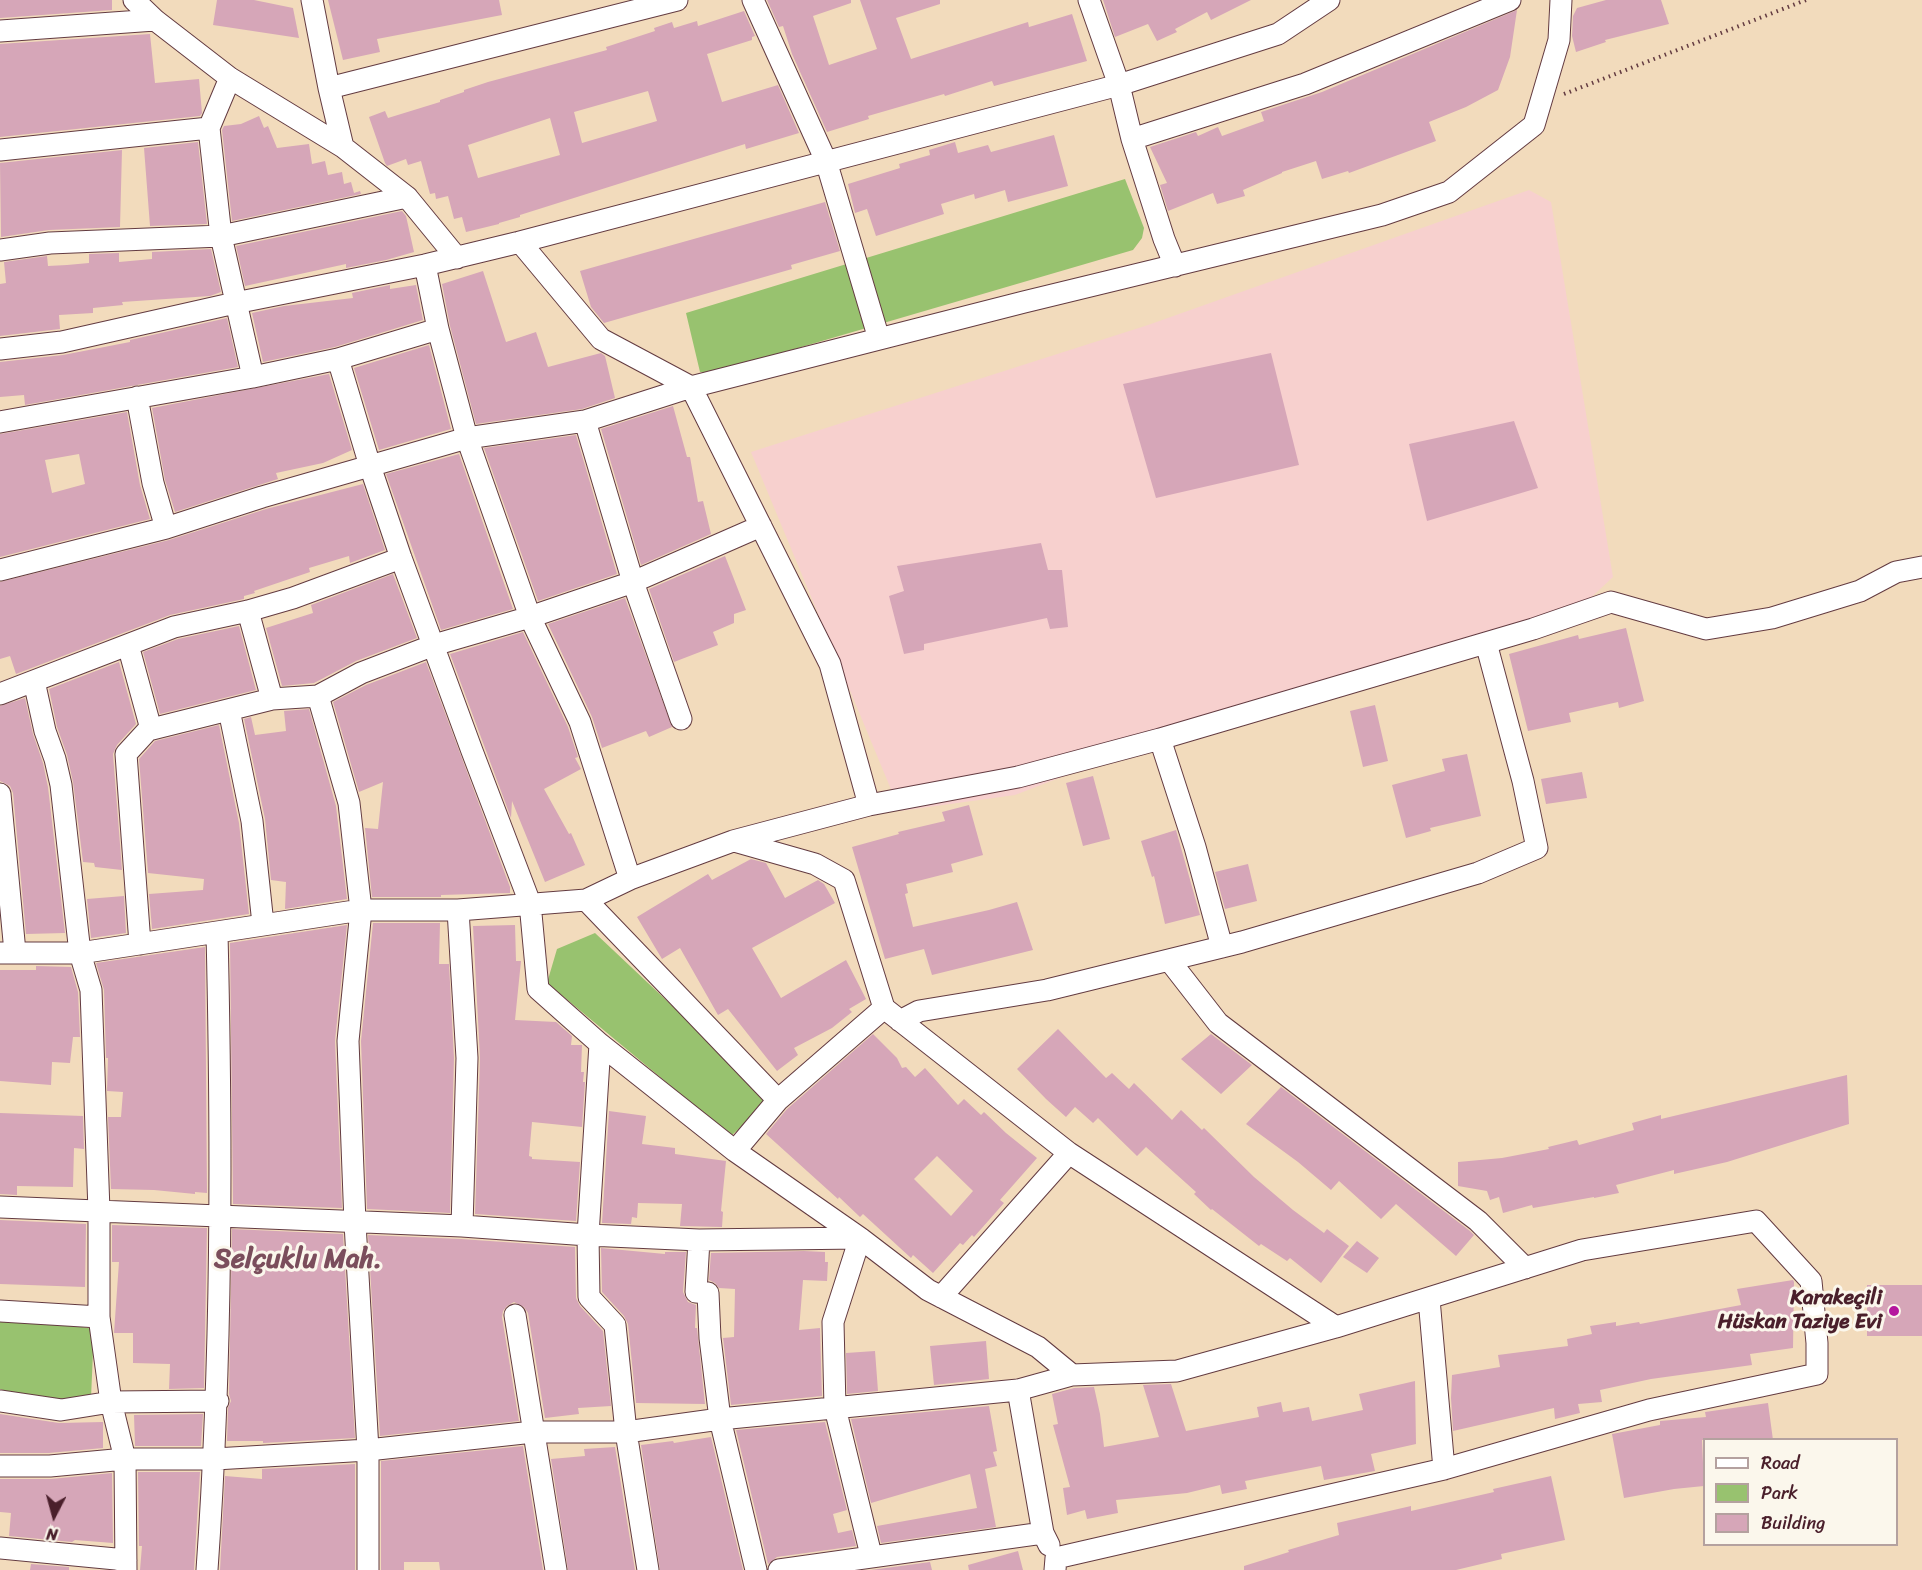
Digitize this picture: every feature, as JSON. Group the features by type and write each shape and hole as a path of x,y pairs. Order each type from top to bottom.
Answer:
{"street":[{"path":"134,0 155,20 230,78 343,147 407,197 457,258"},
{"path":"312,0 343,147"},
{"path":"329,88 677,0"},
{"path":"753,0 826,161 879,339"},
{"path":"1089,0 1119,85 1132,139 1175,266"},
{"path":"0,349 62,342 235,303 457,258 1119,85 1278,34 1329,0"},
{"path":"1132,139 1305,84 1510,0"},
{"path":"0,570 166,528 232,506 467,438 585,421 691,387 1123,276 1175,266 1382,215 1449,192 1534,125 1559,40 1561,0"},
{"path":"0,31 155,20"},
{"path":"230,78 209,128 221,236 254,377"},
{"path":"0,150 209,128"},
{"path":"0,250 50,243 221,236 407,197"},
{"path":"520,242 600,339 691,387 830,664 868,805"},
{"path":"424,265 438,329 467,438 530,617 580,722 630,879"},
{"path":"0,422 254,377 338,359 438,329"},
{"path":"338,359 401,558 530,903 538,989 600,1044 735,1151 860,1238 928,1290 1038,1347 1072,1375"},
{"path":"137,397 153,483 166,528"},
{"path":"585,421 633,582 681,719"},
{"path":"140,944 126,754 148,730 272,699 318,696 361,673 434,645 530,617 633,582 761,526"},
{"path":"0,694 174,627 248,611 293,598 401,558"},
{"path":"0,794 7,953 80,953 361,910 458,910 586,900 630,879 733,841 868,805 1018,777 1160,739 1533,629 1611,602 1706,629 1772,618 1860,591 1896,572 1922,567"},
{"path":"248,611 272,699"},
{"path":"735,1151 778,1100 892,1015 1047,990 1222,947 1478,873 1537,848 1523,781 1486,643"},
{"path":"128,645 151,729"},
{"path":"0,1548 126,1565 125,1459 111,1402 99,1317 99,1211 91,990 80,953 61,785 45,731 34,681"},
{"path":"318,696 349,803 361,910 348,1041 355,1223 368,1450 368,1570"},
{"path":"229,710 252,820 262,924"},
{"path":"1160,739 1195,847 1222,947"},
{"path":"733,841 815,864 844,880 892,1015 1069,1153 1336,1328"},
{"path":"586,900 778,1100"},
{"path":"458,910 466,1058 462,1226"},
{"path":"207,1570 218,1401 221,1217 217,933"},
{"path":"1168,960 1218,1023 1478,1221 1525,1268"},
{"path":"600,1044 588,1235 589,1298 615,1325 626,1432 648,1570"},
{"path":"941,1297 1069,1153"},
{"path":"0,1207 462,1226 699,1240 860,1238"},
{"path":"0,1466 50,1466 125,1459 215,1459 368,1450 533,1432 626,1432 720,1419 1018,1390 1072,1375 1177,1371 1336,1328 1582,1250 1756,1221 1811,1281 1817,1343 1817,1374 1649,1410 1444,1469 1059,1566 1043,1533 1018,1390"},
{"path":"860,1238 833,1322 835,1408 871,1556"},
{"path":"699,1240 696,1292 708,1293 710,1338 720,1419 756,1570"},
{"path":"1429,1299 1444,1469"},
{"path":"0,1311 99,1317"},
{"path":"516,1315 556,1570"},
{"path":"0,1401 61,1410 111,1402 218,1401"},
{"path":"778,1570 1043,1533"}],"path":[{"path":"1541,104 1806,0"}],"shaded area":[{"path":"1529,190 1551,202 1613,577 1581,607 1257,702 1015,795 900,811 751,452 1148,325"}],"green space":[{"path":"1125,179 1144,228 1142,238 1133,250 716,372 700,372 686,313"},
{"path":"595,933 771,1099 731,1136 547,983 557,949"},
{"path":"14,1316 94,1329 91,1398 40,1401 0,1389 0,1318"}],"building":[{"path":"0,0 112,0 112,10 0,18"},
{"path":"217,0 254,0 293,8 299,38 213,25"},
{"path":"328,0 499,0 502,15 377,39 380,52 343,60"},
{"path":"767,0 851,0 851,3 813,16 829,65 877,49 860,0 940,0 940,4 896,18 911,59 1028,22 1029,27 1072,14 1087,61 994,86 992,81 945,96 944,94 868,116 869,119 827,132 792,54 783,26 779,27"},
{"path":"1103,0 1251,0 1211,20 1207,12 1175,29 1177,32 1157,41 1148,24 1115,37"},
{"path":"1606,0 1661,0 1669,24 1605,40 1606,42 1576,52 1572,36 1573,16 1577,8"},
{"path":"1517,10 1510,57 1498,90 1466,107 1429,122 1436,141 1349,173 1348,171 1322,179 1316,161 1282,172 1243,190 1245,196 1217,204 1213,193 1168,211 1160,185 1167,183 1150,147 1196,132 1198,136 1218,127 1222,136 1264,121 1261,112 1322,92"},
{"path":"744,11 755,36 752,40 707,54 722,102 778,85 799,133 746,149 745,144 520,215 520,217 499,224 466,232 462,217 454,219 448,196 436,199 435,193 430,194 421,161 408,165 406,159 387,166 385,163 369,117 385,111 388,118 440,102 464,90 488,82 607,50 606,47 655,31 654,28 672,22 674,28 697,21 698,26","holes":["648,91 657,121 582,143 574,112","550,118 560,155 478,178 468,145"]},
{"path":"150,34 155,83 199,79 202,113 200,116 0,137 0,44"},
{"path":"259,116 264,128 268,126 277,148 309,144 312,164 325,161 328,175 342,172 344,184 351,182 354,193 360,191 361,194 232,221 222,130 224,126 241,124"},
{"path":"1054,135 1068,186 1008,202 1005,190 975,199 974,194 941,204 944,214 876,236 867,209 855,213 848,184 900,168 899,164 930,155 929,150 955,142 958,153 988,145 991,152"},
{"path":"198,142 207,224 150,226 144,148"},
{"path":"122,150 120,227 49,230 1,237 0,163"},
{"path":"825,202 840,251 791,265 792,269 604,323 591,307 580,271"},
{"path":"402,211 406,216 414,252 386,260 346,268 346,264 245,286 236,246"},
{"path":"211,249 221,292 210,296 122,302 123,305 93,308 93,313 59,315 60,329 0,336 0,284 6,283 4,262 47,256 48,266 67,265 89,263 89,254 119,253 119,262 152,259 152,252"},
{"path":"483,271 506,342 536,332 548,367 601,353 605,356 615,398 582,409 476,424 450,326 442,284"},
{"path":"390,285 390,289 416,285 423,320 335,347 263,362 252,313 284,306 353,298 352,293"},
{"path":"227,318 238,367 25,405 24,395 0,397 0,362 63,355 130,342 130,340"},
{"path":"429,345 451,429 379,450 354,368"},
{"path":"1271,353 1299,465 1156,498 1123,384"},
{"path":"329,374 352,450 323,463 276,473 278,479 175,512 165,480 152,408"},
{"path":"673,406 687,457 690,457 698,502 703,501 711,534 641,565 601,429"},
{"path":"127,412 140,485 150,519 0,557 0,434","holes":["79,454 85,484 52,493 45,460"]},
{"path":"1514,421 1538,488 1427,521 1409,444"},
{"path":"576,435 617,574 538,601 484,448"},
{"path":"459,454 513,609 441,630 386,474"},
{"path":"363,484 385,550 350,563 349,556 309,568 310,572 254,591 255,593 244,596 244,599 170,615 16,674 10,656 0,659 0,582 169,540 266,509"},
{"path":"1041,543 1048,570 1062,570 1068,627 1050,629 1047,618 924,644 924,650 904,654 889,596 904,591 897,566"},
{"path":"725,556 746,610 734,614 734,623 713,632 718,645 674,662 649,589"},
{"path":"393,574 417,638 356,661 314,683 282,686 266,628 313,613 311,605"},
{"path":"625,598 672,727 649,737 646,731 602,748 592,717 548,624"},
{"path":"239,626 256,690 160,714 143,652 178,639"},
{"path":"1626,628 1644,701 1619,708 1618,702 1569,713 1571,722 1528,731 1509,654 1578,635 1579,639"},
{"path":"523,632 568,727 578,757 575,758 581,769 544,789 569,834 571,833 585,865 545,882 512,801 511,818 450,654"},
{"path":"119,662 136,724 117,745 113,754 122,870 95,867 94,863 83,862 73,782 49,689"},
{"path":"426,662 510,887 510,893 441,895 441,897 372,897 365,828 378,829 383,782 359,792 333,702 366,685"},
{"path":"25,698 48,787 65,933 26,934 13,793 10,786 0,781 0,706"},
{"path":"1375,705 1388,761 1363,767 1350,711"},
{"path":"309,709 336,806 347,899 285,909 286,882 271,880 265,819 244,719 251,717 255,735 286,731 284,711"},
{"path":"219,725 239,823 249,914 152,929 149,894 203,890 204,879 148,873 139,759 155,741"},
{"path":"1467,754 1481,816 1430,828 1431,831 1406,838 1392,785 1445,771 1442,759"},
{"path":"1582,772 1587,798 1546,804 1541,779"},
{"path":"1093,776 1110,839 1083,846 1066,783"},
{"path":"969,805 983,855 951,864 953,872 906,884 908,893 905,894 913,927 1017,902 1033,950 932,975 924,949 885,959 852,847 899,834 898,832 945,821 942,812"},
{"path":"1176,830 1200,915 1165,924 1154,876 1152,877 1141,841"},
{"path":"751,859 766,863 785,898 818,880 824,884 835,903 752,948 781,998 846,960 866,999 849,1009 852,1012 832,1028 794,1048 798,1055 777,1071 728,1009 718,1015 680,948 662,959 637,917 708,874 712,880"},
{"path":"1248,864 1257,901 1225,909 1215,872"},
{"path":"124,896 126,933 91,938 87,899"},
{"path":"373,923 440,923 439,964 449,964 454,1058 450,1213 367,1209 361,1041"},
{"path":"347,925 335,1041 342,1208 233,1204 230,943"},
{"path":"515,925 516,961 521,961 515,1020 556,1022 572,1036 571,1045 582,1045 581,1072 584,1072 583,1082 585,1082 582,1127 532,1122 529,1156 532,1159 580,1162 576,1221 475,1214 480,1058 473,926"},
{"path":"205,947 207,1193 111,1189 108,1117 121,1117 123,1092 107,1091 108,1058 106,1058 104,990 96,963"},
{"path":"36,966 71,967 78,992 80,1037 73,1037 70,1063 52,1062 51,1085 0,1081 0,970 36,970"},
{"path":"1058,1029 1106,1078 1112,1073 1129,1089 1134,1083 1172,1120 1181,1110 1202,1130 1204,1128 1254,1177 1293,1210 1324,1233 1327,1229 1349,1246 1321,1283 1290,1258 1287,1261 1261,1244 1259,1246 1211,1210 1194,1194 1196,1192 1146,1147 1137,1156 1098,1118 1093,1123 1075,1107 1066,1117 1046,1099 1017,1069"},
{"path":"873,1034 897,1058 902,1068 906,1067 915,1077 925,1068 958,1105 964,1099 981,1115 984,1112 1037,1158 1000,1200 1004,1203 974,1237 972,1235 963,1245 960,1243 933,1273 913,1255 911,1258 863,1214 860,1217 839,1197 838,1199 766,1134 787,1109","holes":["937,1156 973,1191 951,1216 914,1179"]},
{"path":"1211,1034 1252,1065 1221,1094 1181,1059"},
{"path":"1847,1075 1849,1124 1727,1162 1674,1174 1674,1170 1616,1185 1619,1193 1533,1208 1532,1205 1503,1213 1499,1197 1490,1200 1487,1191 1458,1186 1458,1162 1502,1158 1549,1149 1548,1147 1577,1140 1579,1145 1634,1130 1632,1123 1661,1115 1661,1119"},
{"path":"1281,1087 1470,1231 1474,1235 1456,1256 1396,1204 1381,1219 1339,1181 1331,1190 1298,1162 1246,1124"},
{"path":"609,1111 646,1116 642,1144 675,1148 675,1154 726,1161 721,1211 723,1212 722,1227 680,1226 682,1204 638,1203 637,1218 632,1217 631,1224 602,1223"},
{"path":"0,1113 83,1116 84,1149 74,1148 73,1187 17,1186 17,1195 0,1194"},
{"path":"0,1220 86,1224 85,1287 0,1284"},
{"path":"112,1225 207,1228 204,1388 169,1389 170,1364 133,1363 133,1333 114,1333 119,1262 112,1262"},
{"path":"232,1229 343,1234 355,1438 263,1443 263,1441 227,1441 228,1408 231,1401 229,1394"},
{"path":"368,1235 575,1247 576,1298 580,1306 603,1331 611,1406 578,1408 579,1414 545,1418 528,1313 524,1307 514,1302 503,1311 502,1317 519,1421 380,1436"},
{"path":"1357,1241 1379,1258 1367,1273 1343,1257"},
{"path":"601,1248 665,1254 665,1252 686,1252 683,1292 688,1302 696,1305 695,1328 697,1328 705,1404 636,1403 628,1324 624,1316 602,1292"},
{"path":"825,1252 825,1262 828,1262 827,1281 803,1280 799,1330 820,1328 822,1396 731,1405 723,1338 734,1337 735,1289 719,1288 709,1280 711,1253"},
{"path":"1793,1280 1793,1348 1750,1354 1752,1365 1651,1379 1600,1390 1602,1402 1578,1404 1580,1413 1555,1419 1554,1408 1453,1431 1452,1375 1500,1367 1498,1355 1568,1346 1567,1339 1592,1334 1590,1326 1616,1322 1616,1326 1639,1322 1640,1324 1741,1305 1737,1289"},
{"name":"Karakeçili Hüskan Taziye Evi","path":"1867,1285 1922,1285 1922,1336 1867,1336"},
{"path":"986,1341 989,1379 934,1385 930,1346"},
{"path":"875,1351 878,1391 847,1394 846,1353"},
{"path":"1415,1381 1416,1444 1371,1454 1375,1471 1324,1480 1321,1466 1245,1481 1247,1489 1222,1494 1220,1485 1187,1493 1116,1500 1118,1513 1087,1519 1085,1510 1067,1515 1063,1488 1070,1487 1053,1425 1058,1424 1052,1394 1074,1388 1094,1387 1104,1447 1159,1437 1143,1385 1171,1384 1186,1431 1259,1417 1257,1407 1281,1402 1283,1412 1309,1407 1312,1421 1363,1410 1359,1394"},
{"path":"1768,1403 1773,1438 1703,1438 1703,1486 1624,1498 1612,1434 1660,1425 1660,1421 1706,1417 1705,1412"},
{"path":"989,1406 997,1451 993,1452 997,1466 985,1469 996,1527 881,1543 877,1526 977,1508 970,1474 871,1503 851,1419"},
{"path":"0,1414 59,1423 103,1422 103,1448 49,1453 0,1453"},
{"path":"203,1414 201,1446 135,1446 134,1415"},
{"path":"825,1422 847,1510 833,1514 838,1533 852,1530 856,1546 777,1557 768,1564 736,1430"},
{"path":"711,1437 743,1570 660,1570 641,1445"},
{"path":"523,1446 543,1570 440,1570 439,1562 404,1562 404,1570 381,1570 381,1461"},
{"path":"615,1447 635,1570 568,1570 551,1459 585,1456 584,1449"},
{"path":"355,1464 355,1570 220,1570 225,1476 262,1479 262,1469"},
{"path":"138,1472 200,1472 194,1570 140,1570 142,1546 139,1546"},
{"path":"112,1473 113,1543 9,1536 11,1513 0,1512 0,1479 51,1479"},
{"path":"1551,1476 1565,1540 1501,1554 1502,1559 1456,1570 1244,1570 1244,1566 1339,1535 1337,1523 1411,1506 1411,1511"},
{"path":"1018,1551 1023,1570 969,1570 968,1565"},
{"path":"930,1562 932,1570 871,1570"},
{"path":"31,1564 69,1567 69,1570 30,1570"}],"place":[{"name":"Karakeçili Hüskan Taziye Evi","path":"1894,1311"}],"district":[{"name":"Selçuklu Mah.","path":"298,1260"}]}
